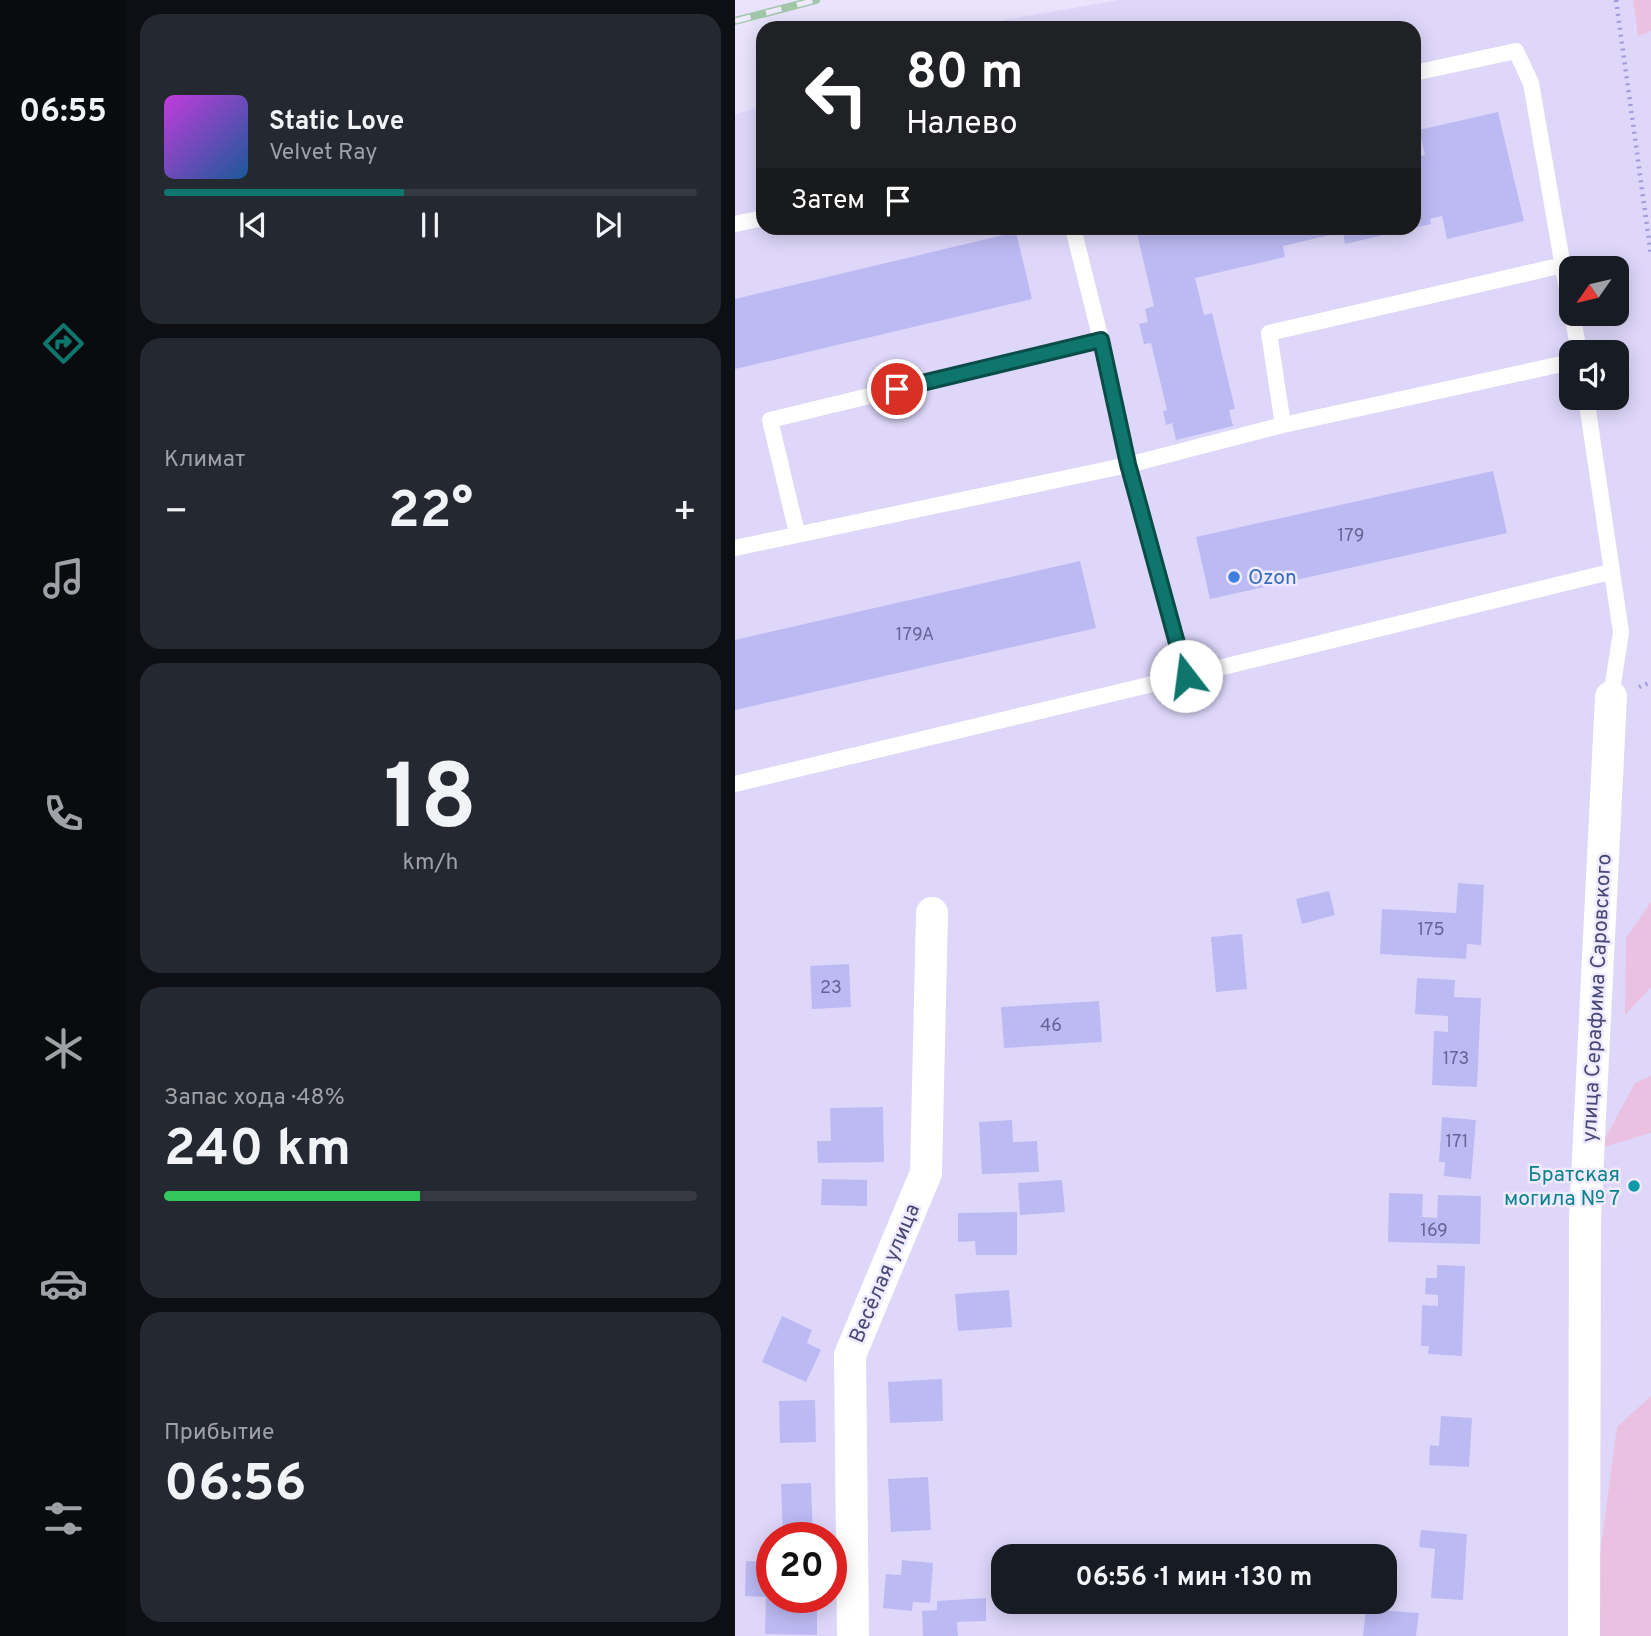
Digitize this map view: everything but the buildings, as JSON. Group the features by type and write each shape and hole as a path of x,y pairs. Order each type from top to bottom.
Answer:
{"street":[{"name":"улица Серафима Саровского","path":"1584,1636 1584,1218 1611,696"},
{"name":"Весёлая улица","path":"853,1636 850,1355 926,1173 932,913"}],"lane":[{"path":"1421,71 1516,51 1531,83 1561,256"},
{"path":"735,224 756,220"},
{"path":"1075,235 1128,464 1186,676"},
{"path":"1283,425 1269,333 1559,266"},
{"path":"797,534 770,420 1101,340"},
{"path":"735,548 1128,464 1283,425 1559,365"},
{"path":"1588,410 1621,632 1611,696"},
{"path":"735,784 1610,572"}],"path":[{"path":"1616,0 1651,255"}],"shaded area":[{"path":"1119,0 1651,0 1651,1636 735,1636 735,115 756,108 756,235 1421,235 1421,21 998,21"},
{"path":"1633,0 1651,0 1651,31 1638,36"},
{"path":"1651,902 1651,987 1625,1015 1626,938"},
{"path":"1651,1076 1651,1133 1600,1148 1635,1083"},
{"path":"1651,1396 1651,1636 1589,1636 1617,1427"}],"railway":[{"path":"735,21 816,0"}],"place":[{"name":"Ozon","path":"1234,577"},
{"name":"Братская могила № 7","path":"1634,1186"}],"route":[{"path":"897,389 1101,340 1128,464 1186,676"}]}
